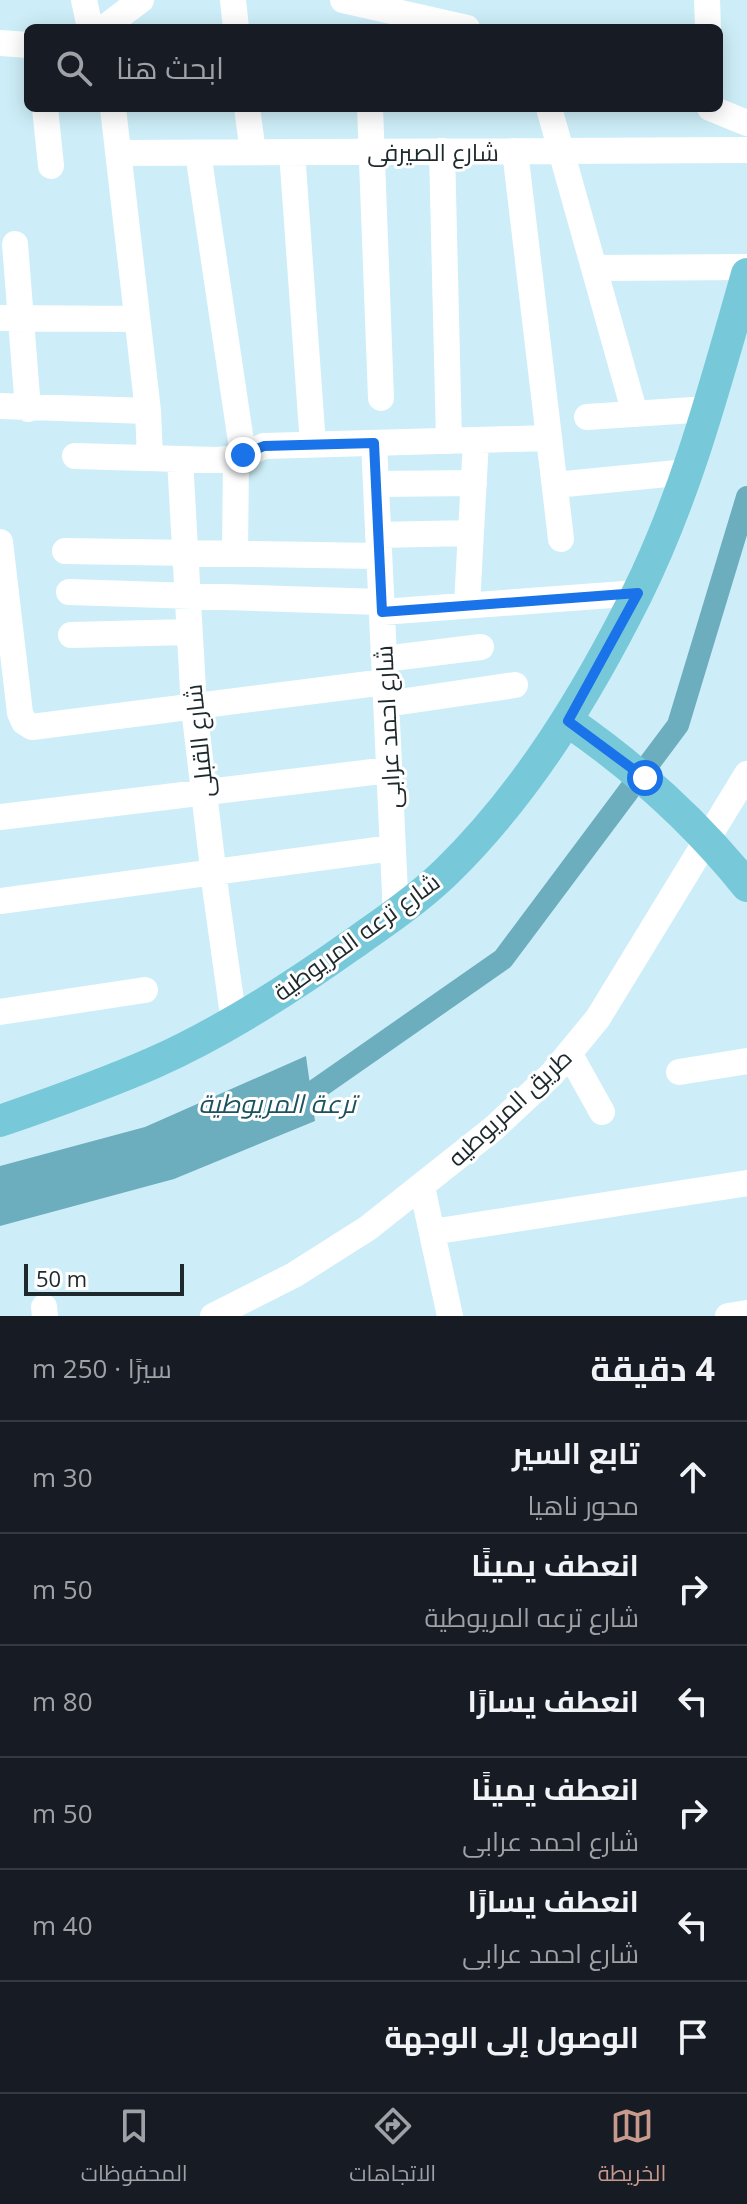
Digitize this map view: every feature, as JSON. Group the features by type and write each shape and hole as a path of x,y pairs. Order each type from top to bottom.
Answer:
{"main road":[{"name":"شارع ترعه المريوطية","path":"0,1121 74,1096 155,1062 234,1022 323,966 396,915 446,872 577,728 638,593 687,472 747,274"},
{"path":"577,728 645,778 708,840 747,886"}],"street":[{"path":"84,0 89,24"},
{"path":"109,24 141,0"},
{"path":"233,0 236,24"},
{"path":"707,0 708,24"},
{"path":"359,11 442,24"},
{"path":"0,43 24,45"},
{"path":"45,112 51,166"},
{"path":"114,112 148,411 150,458"},
{"path":"248,112 253,152"},
{"path":"370,112 381,398"},
{"path":"550,112 635,414"},
{"path":"721,112 747,123"},
{"name":"شارع الصيرفى","path":"119,153 747,150"},
{"path":"442,151 449,441"},
{"path":"515,151 561,539"},
{"path":"292,152 313,445"},
{"path":"198,153 240,456 235,553"},
{"path":"15,244 9,277 10,318 28,409"},
{"path":"594,268 747,267"},
{"path":"10,318 137,319"},
{"path":"0,406 148,411"},
{"path":"587,417 708,409"},
{"path":"75,456 180,459 240,456 264,446 549,438"},
{"path":"467,605 476,440"},
{"name":"شارع احمد عرابى","path":"374,443 396,915"},
{"name":"شارع القبلى","path":"180,459 194,708 234,1022"},
{"path":"555,485 687,472"},
{"path":"376,484 474,483"},
{"path":"65,551 235,553 378,546 471,533"},
{"path":"0,542 20,713 24,722 37,727 385,682 515,685"},
{"path":"69,592 381,607 467,605 638,593"},
{"path":"71,635 188,632"},
{"path":"385,682 481,647"},
{"path":"0,817 389,770"},
{"name":"طريق المريوطيه","path":"213,1316 306,1267 368,1228 494,1128 552,1074 598,1018 746,776"},
{"path":"0,901 392,848"},
{"path":"0,1012 145,990"},
{"path":"569,1053 602,1112"},
{"path":"679,1072 747,1061"},
{"path":"432,1232 747,1183"},
{"path":"422,1187 450,1316"},
{"path":"728,1316 747,1313"}],"water":[{"name":"ترعة المريوطية","path":"306,1056 315,1121 174,1179 0,1226 0,1166 145,1127"}],"waterway":[{"path":"311,1093 503,959 678,725 747,497"}],"route":[{"path":"243,455 264,446 374,443 382,612 638,593 568,721 645,778"}]}
